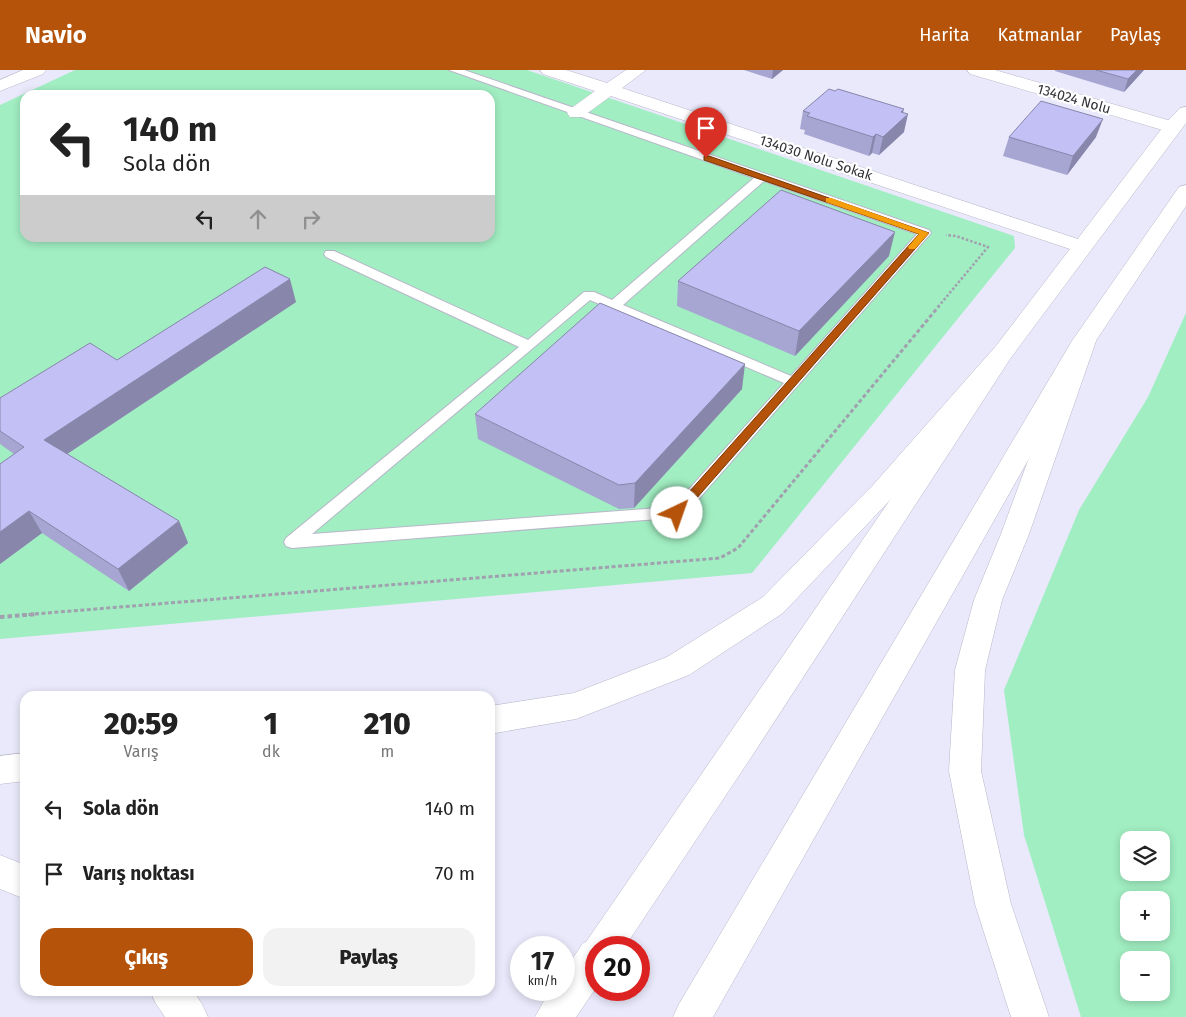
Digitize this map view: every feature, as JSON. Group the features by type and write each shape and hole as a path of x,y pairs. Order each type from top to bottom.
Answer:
{"main road":[{"path":"0,86 37,70"},
{"name":"134030 Nolu Sokak","path":"549,70 1083,247"},
{"path":"576,112 637,70"},
{"name":"134024 Nolu","path":"976,70 1179,120"},
{"path":"610,936 746,738 1004,351 1179,120"},
{"path":"692,1017 1084,341 1186,192"},
{"path":"1030,1017 993,904 965,772 970,670 988,600 1016,534 1084,341"},
{"path":"495,719 576,706 678,666 773,605 882,492 1004,351"},
{"path":"0,770 20,768"},
{"path":"0,872 20,880"},
{"path":"554,1017 585,972"},
{"path":"173,996 189,1017"}],"lane":[{"path":"454,70 925,233 677,513 292,542 589,295 793,382"},
{"path":"614,306 762,177"},
{"path":"330,254 529,346"}],"path":[{"path":"925,233 956,236 988,248 972,269"}],"green space":[{"path":"75,70 527,70 1014,236 1015,248 752,573 0,639 0,105 20,96 20,242 495,242 495,90 32,90"},
{"path":"1186,313 1186,1017 1081,1017 1024,835 1004,690 1079,510 1148,397"}],"building":[{"path":"1096,70 1137,70 1128,79"},
{"path":"829,89 835,91 838,89 904,109 901,112 908,114 883,137 876,134 873,137 807,116 810,113 803,111"},
{"path":"1041,101 1103,119 1073,156 1009,137"},
{"path":"781,190 895,232 799,331 678,281"},
{"path":"265,267 290,279 44,440 179,521 118,569 29,511 0,532 0,464 24,447 0,431 0,398 90,343 117,360"},
{"path":"600,303 745,364 635,483 619,485 475,414"}],"slow traffic":[{"path":"829,200 925,233 912,247"}],"route":[{"path":"677,513 925,233 706,158"}]}
